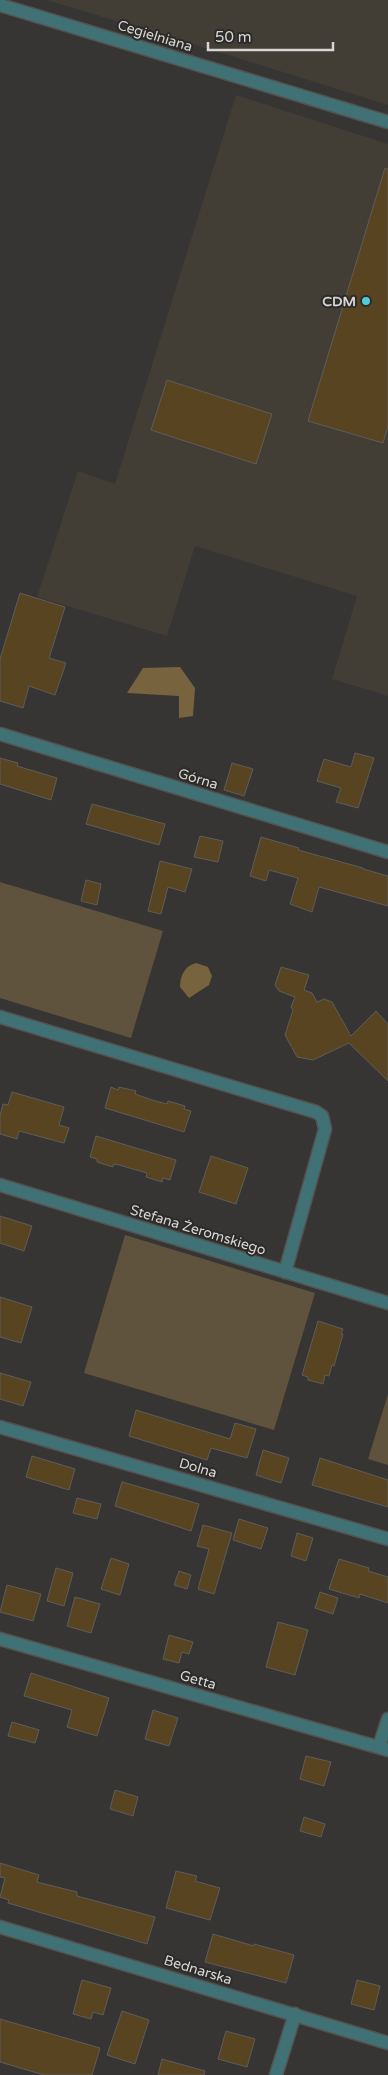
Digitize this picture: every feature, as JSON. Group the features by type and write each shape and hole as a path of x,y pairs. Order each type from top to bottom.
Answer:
{"street":[{"name":"Cegielniana","path":"0,5 388,122"},
{"name":"Górna","path":"0,734 388,852"},
{"path":"0,1017 316,1112 322,1116 325,1129 285,1272"},
{"name":"Stefana Żeromskiego","path":"0,1185 388,1303"},
{"name":"Dolna","path":"0,1427 388,1539"},
{"name":"Getta","path":"0,1639 384,1749"},
{"path":"384,1749 388,1719"},
{"name":"Bednarska","path":"0,1927 388,2043"},
{"path":"276,2075 295,2014"}],"shaded area":[{"path":"47,0 388,0 388,105 225,54"},
{"path":"236,95 388,144 388,696 332,679 357,596 195,546 167,636 37,597 78,471 115,484"},
{"path":"180,667 195,688 193,716 179,718 179,696 127,693 143,668"},
{"path":"0,882 163,931 131,1038 0,998"},
{"path":"196,963 208,967 212,976 209,985 189,998 180,987 181,979 186,969"},
{"path":"125,1235 315,1293 274,1430 84,1373"},
{"path":"388,1394 388,1465 368,1459"}],"building":[{"name":"CDM","path":"385,168 388,169 388,426 383,443 308,421"},
{"path":"167,380 272,414 256,464 151,430"},
{"path":"20,593 65,607 49,658 66,663 55,695 29,686 23,708 0,701 0,659"},
{"path":"355,753 374,758 358,808 336,802 341,788 317,781 324,759 351,767"},
{"path":"0,758 18,763 17,766 57,778 51,800 0,784"},
{"path":"232,763 253,769 244,796 224,790"},
{"path":"92,804 165,824 159,845 86,824"},
{"path":"200,836 223,841 218,862 194,857"},
{"path":"261,837 299,848 298,850 388,876 388,906 319,887 312,912 290,904 298,878 269,870 266,881 250,876"},
{"path":"160,861 192,869 185,892 168,887 161,914 148,911"},
{"path":"86,880 101,884 97,905 81,901"},
{"path":"281,967 309,975 304,990 312,993 317,1002 324,999 332,1002 351,1036 376,1011 388,1024 388,1081 349,1043 313,1060 297,1057 285,1035 295,997 279,991 275,985"},
{"path":"111,1087 118,1090 119,1087 136,1091 135,1094 167,1104 168,1101 185,1106 184,1109 191,1111 184,1132 105,1108"},
{"path":"12,1092 64,1107 59,1125 69,1128 64,1143 19,1131 17,1139 0,1134 0,1115 3,1104 8,1105"},
{"path":"96,1136 176,1160 170,1180 163,1178 162,1182 146,1177 147,1173 119,1165 114,1164 113,1167 97,1162 97,1159 90,1157"},
{"path":"211,1156 248,1168 236,1204 199,1192"},
{"path":"0,1216 32,1226 24,1251 0,1243"},
{"path":"0,1297 32,1307 21,1343 0,1337"},
{"path":"318,1321 343,1329 334,1366 332,1365 329,1376 325,1375 323,1384 308,1380 308,1377 302,1375"},
{"path":"0,1373 31,1382 23,1406 0,1399"},
{"path":"136,1410 230,1439 235,1423 256,1429 247,1458 211,1448 207,1460 129,1436"},
{"path":"263,1450 289,1458 281,1483 256,1475"},
{"path":"32,1456 75,1469 69,1490 26,1477"},
{"path":"320,1458 388,1480 388,1507 312,1485"},
{"path":"122,1482 199,1504 191,1531 115,1506"},
{"path":"77,1498 101,1504 97,1519 73,1513"},
{"path":"239,1519 268,1528 261,1549 233,1540"},
{"path":"203,1525 232,1533 214,1594 198,1589 209,1549 197,1546"},
{"path":"297,1533 313,1538 306,1561 291,1556"},
{"path":"111,1558 129,1564 120,1595 101,1589"},
{"path":"339,1559 369,1568 368,1571 388,1577 388,1603 360,1594 359,1598 329,1589"},
{"path":"56,1568 73,1573 64,1606 47,1601"},
{"path":"179,1571 191,1575 187,1589 174,1585"},
{"path":"7,1585 41,1594 33,1621 0,1612"},
{"path":"320,1592 338,1598 333,1614 315,1608"},
{"path":"75,1597 100,1604 91,1633 67,1626"},
{"path":"278,1622 308,1630 295,1675 266,1667"},
{"path":"169,1635 193,1642 189,1654 182,1652 179,1663 163,1659"},
{"path":"31,1673 109,1698 97,1736 67,1727 72,1710 24,1696"},
{"path":"153,1710 178,1718 169,1746 145,1739"},
{"path":"12,1722 39,1730 35,1743 8,1736"},
{"path":"306,1756 331,1762 324,1786 300,1779"},
{"path":"115,1790 138,1797 133,1816 110,1809"},
{"path":"304,1817 325,1824 321,1837 300,1831"},
{"path":"0,1863 39,1875 37,1882 77,1892 77,1896 155,1917 147,1944 8,1903 9,1900 0,1897 5,1878 0,1877"},
{"path":"176,1871 197,1876 195,1881 220,1888 210,1920 166,1908"},
{"path":"213,1934 294,1955 286,1983 205,1962"},
{"path":"82,1980 111,1988 103,2015 93,2012 91,2019 73,2014"},
{"path":"357,1980 380,1986 374,2010 351,2004"},
{"path":"122,2011 149,2020 135,2064 107,2055"},
{"path":"0,2019 100,2048 92,2075 44,2075 0,2062"},
{"path":"226,2031 255,2039 247,2067 218,2059"},
{"path":"162,2059 205,2071 204,2075 158,2075"}],"place":[{"name":"CDM","path":"366,301"}]}
